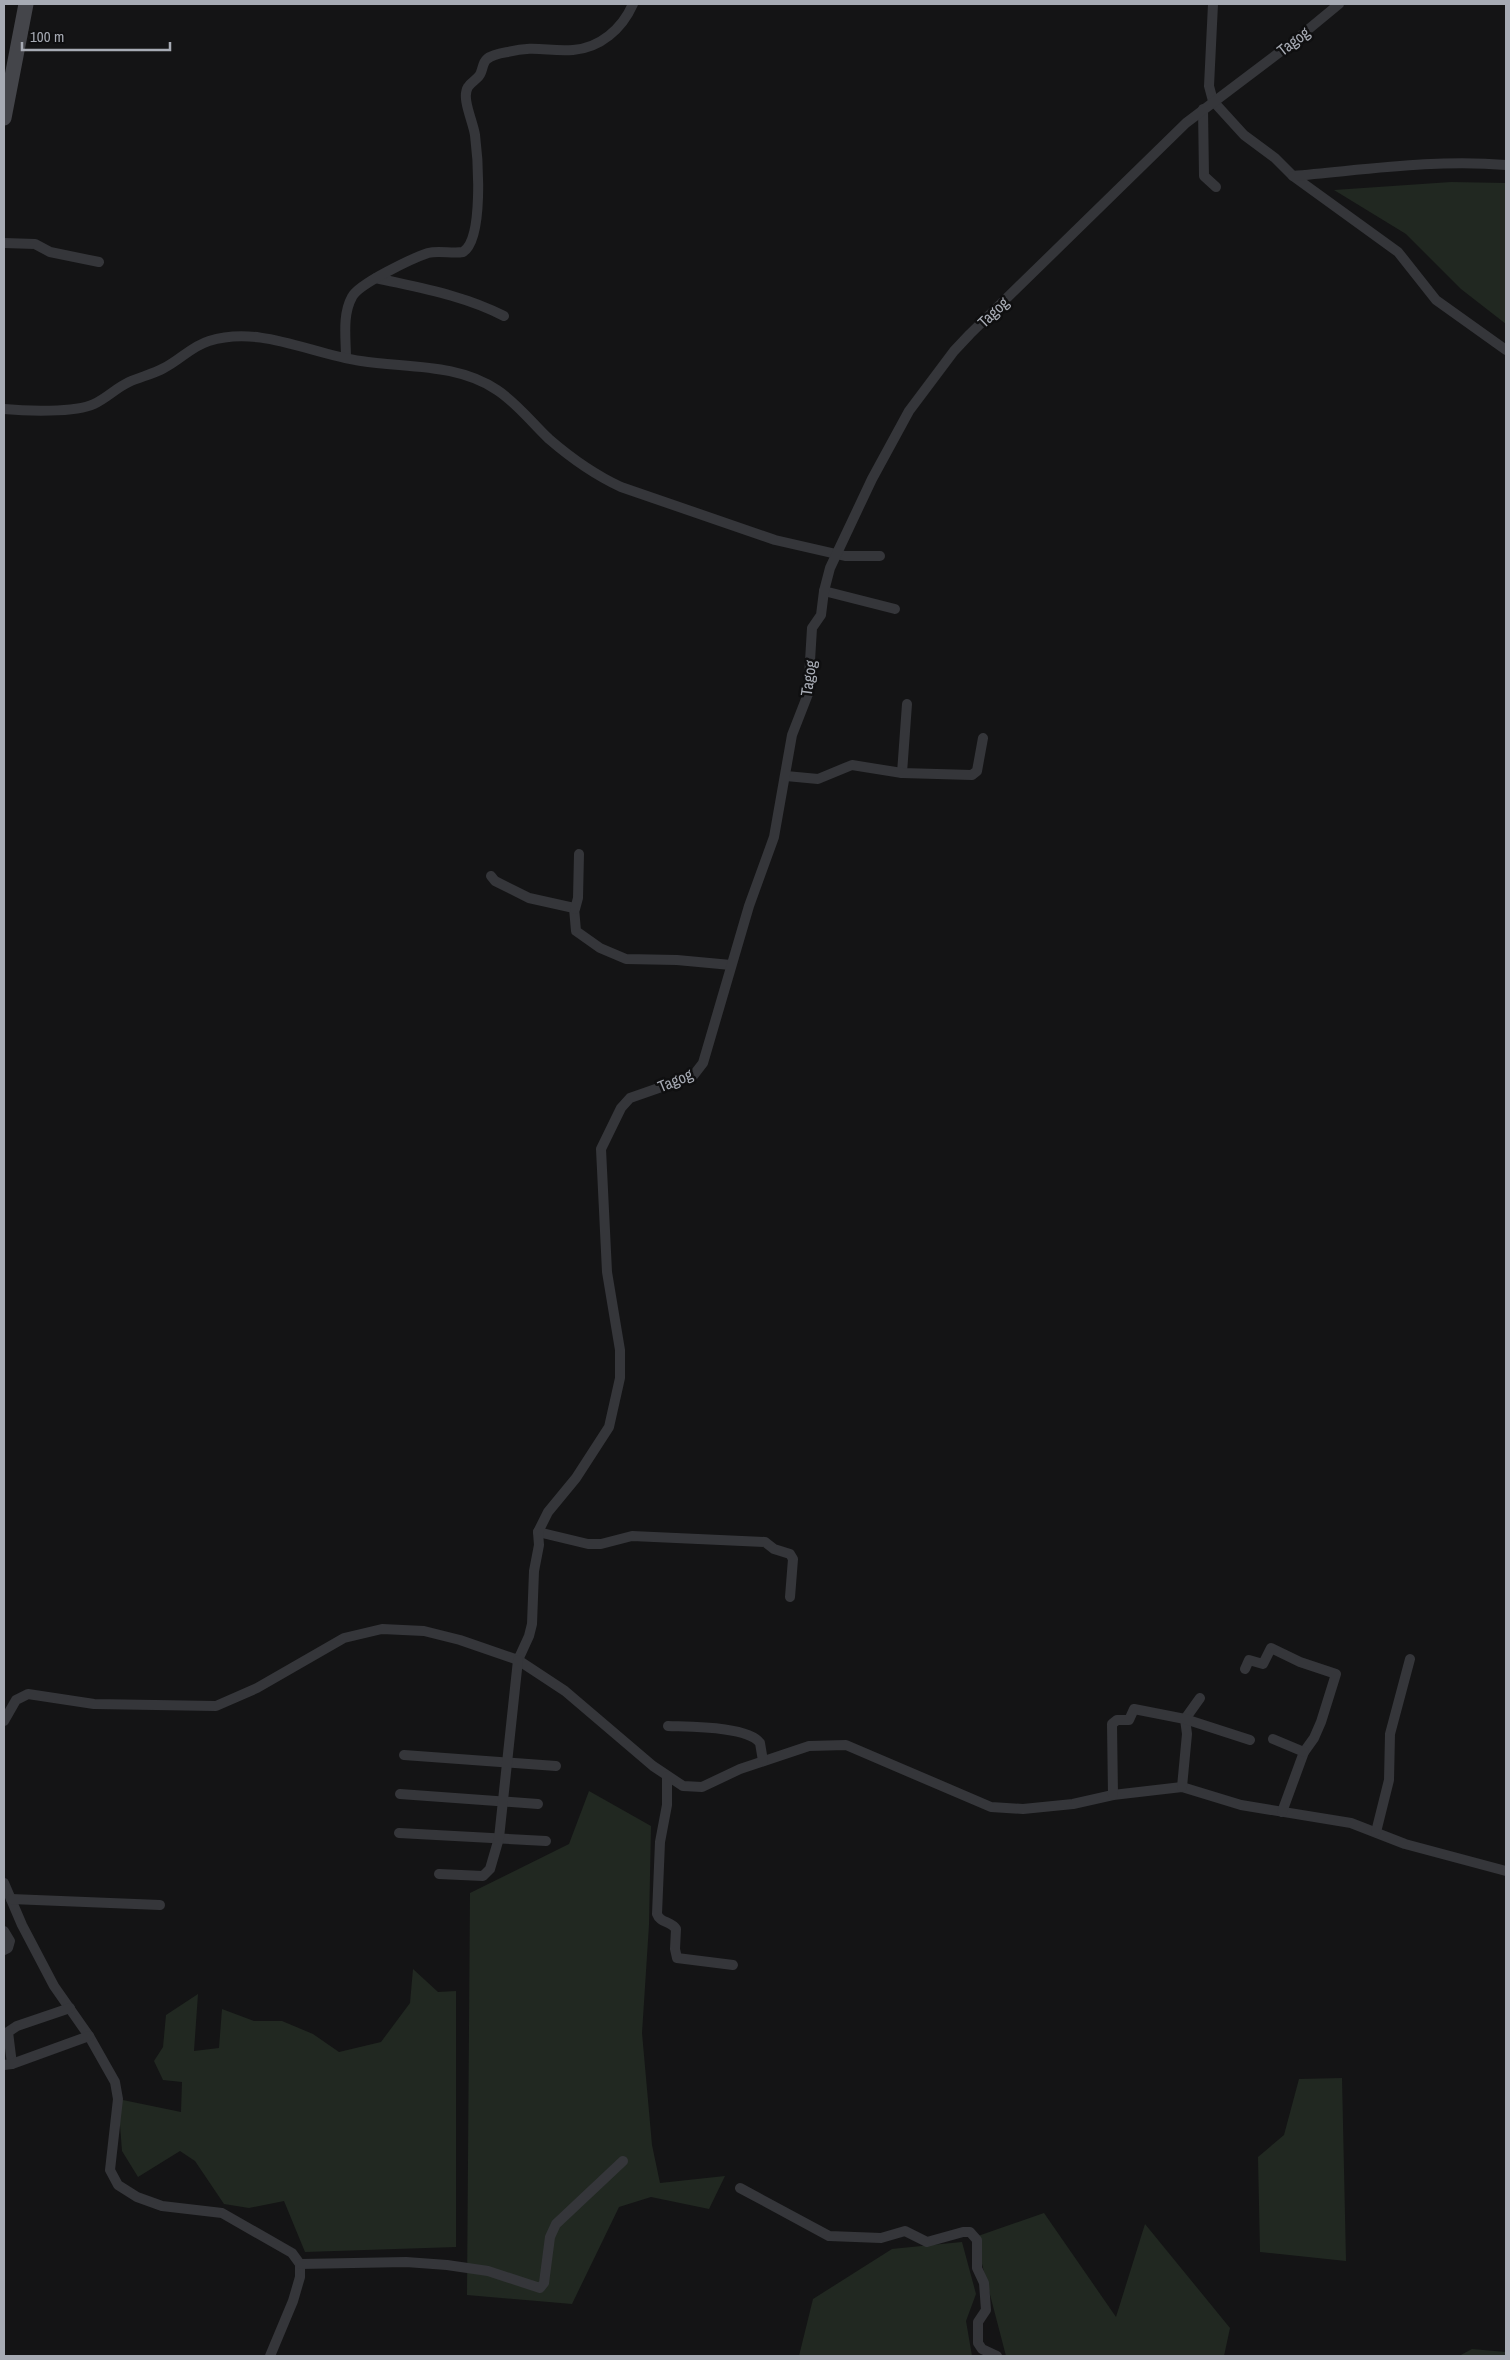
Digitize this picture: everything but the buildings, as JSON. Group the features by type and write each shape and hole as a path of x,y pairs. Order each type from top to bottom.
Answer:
{"main road":[{"path":"4,118 26,4"}],"street":[{"path":"346,358 345,330 348,308 356,290 364,283 430,253 463,252 472,244 475,232 478,176 474,127 465,94 469,85 481,74 485,62 493,56 528,47 571,51 603,42 614,31 633,4"},
{"path":"1213,4 1209,86 1213,101 1244,135 1275,158 1293,176 1398,252 1436,300 1506,350"},
{"name":"Tagog","path":"538,1532 548,1512 576,1478 609,1427 620,1378 620,1350 606,1265 601,1149 621,1108 630,1098 693,1076 699,1070 705,1057 731,965 774,837 792,735 808,694 811,679 812,628 821,615 824,591 836,554 889,444 909,411 954,352 1127,179 1203,109 1294,42 1339,4"},
{"path":"1203,109 1204,176 1216,187"},
{"path":"1293,176 1433,162 1474,162 1506,165"},
{"path":"4,244 35,244 50,252 99,262"},
{"path":"376,278 454,295 480,304 504,316"},
{"path":"4,409 80,408 92,405 128,382 164,368 187,352 207,342 224,337 249,336 273,339 346,358 448,371 477,379 510,400 550,439 601,478 621,487 775,540 836,554 880,556"},
{"path":"824,591 895,609"},
{"path":"902,773 908,704"},
{"path":"786,776 818,779 852,765 902,773 974,774 983,738"},
{"path":"579,854 578,898 575,909 576,931 614,956 626,959 677,960 731,965"},
{"path":"491,876 495,881 529,898 575,909"},
{"path":"439,1874 483,1876 490,1869 499,1838 518,1660 530,1636 532,1624 534,1571 539,1545 538,1532 588,1544 601,1544 632,1536 765,1542 774,1549 790,1554 793,1559 790,1596"},
{"path":"4,1721 16,1700 28,1694 94,1704 216,1706 257,1688 344,1638 382,1629 424,1631 460,1640 518,1660 565,1692 667,1776 683,1786 702,1787 763,1761 809,1746 846,1745 992,1807 1023,1809 1073,1804 1112,1795 1182,1787 1241,1804 1351,1823 1405,1844 1506,1871"},
{"path":"1246,1669 1249,1660 1262,1664 1270,1648 1300,1662 1336,1674 1317,1733 1304,1752 1282,1812"},
{"path":"1376,1832 1389,1780 1390,1734 1410,1659"},
{"path":"1182,1787 1187,1734 1185,1719 1200,1698"},
{"path":"1112,1795 1111,1728 1114,1721 1129,1720 1134,1709 1185,1719 1250,1740"},
{"path":"668,1726 724,1730 750,1735 760,1743 763,1761"},
{"path":"1273,1739 1304,1752"},
{"path":"404,1755 556,1766"},
{"path":"667,1776 668,1805 660,1842 658,1918 673,1925 676,1929 675,1949 677,1958 733,1965"},
{"path":"400,1794 538,1804"},
{"path":"399,1832 546,1841"},
{"path":"4,1883 54,1986 89,2036 107,2066 117,2088 118,2099 110,2170 118,2185 137,2197 162,2206 222,2213 292,2253 300,2264 300,2277 293,2301 270,2356"},
{"path":"11,1899 160,1905"},
{"path":"4,1931 10,1945 4,1950"},
{"path":"70,2008 17,2026 6,2032 8,2065 89,2036"},
{"path":"300,2264 406,2262 448,2265 488,2271 540,2288 544,2283 550,2236 556,2224 623,2161"},
{"path":"740,2188 832,2237 881,2238 905,2231 926,2242 963,2232 970,2232 977,2240 977,2268 983,2280 985,2301 985,2313 978,2322 979,2347 997,2356"}],"shaded area":[{"path":"1451,182 1506,183 1506,324 1461,289 1406,234 1334,190"},
{"path":"589,1791 651,1826 649,1925 642,2033 652,2145 660,2183 725,2176 709,2209 651,2197 619,2207 572,2304 467,2295 470,1893 569,1844"},
{"path":"413,1969 438,1992 456,1991 456,2247 305,2252 284,2201 249,2208 224,2204 195,2161 180,2151 138,2177 122,2151 118,2099 181,2112 182,2082 163,2080 154,2061 163,2047 166,2015 198,1994 194,2051 219,2048 222,2009 254,2021 282,2021 313,2034 339,2052 381,2042 410,2003"},
{"path":"1342,2078 1346,2261 1260,2252 1258,2157 1284,2135 1299,2079"},
{"path":"1044,2213 1116,2317 1145,2224 1230,2328 1224,2356 1006,2356 975,2237"},
{"path":"962,2242 976,2294 966,2321 972,2356 799,2356 813,2299 892,2249"},
{"path":"1472,2349 1506,2352 1506,2356 1459,2356"}]}
